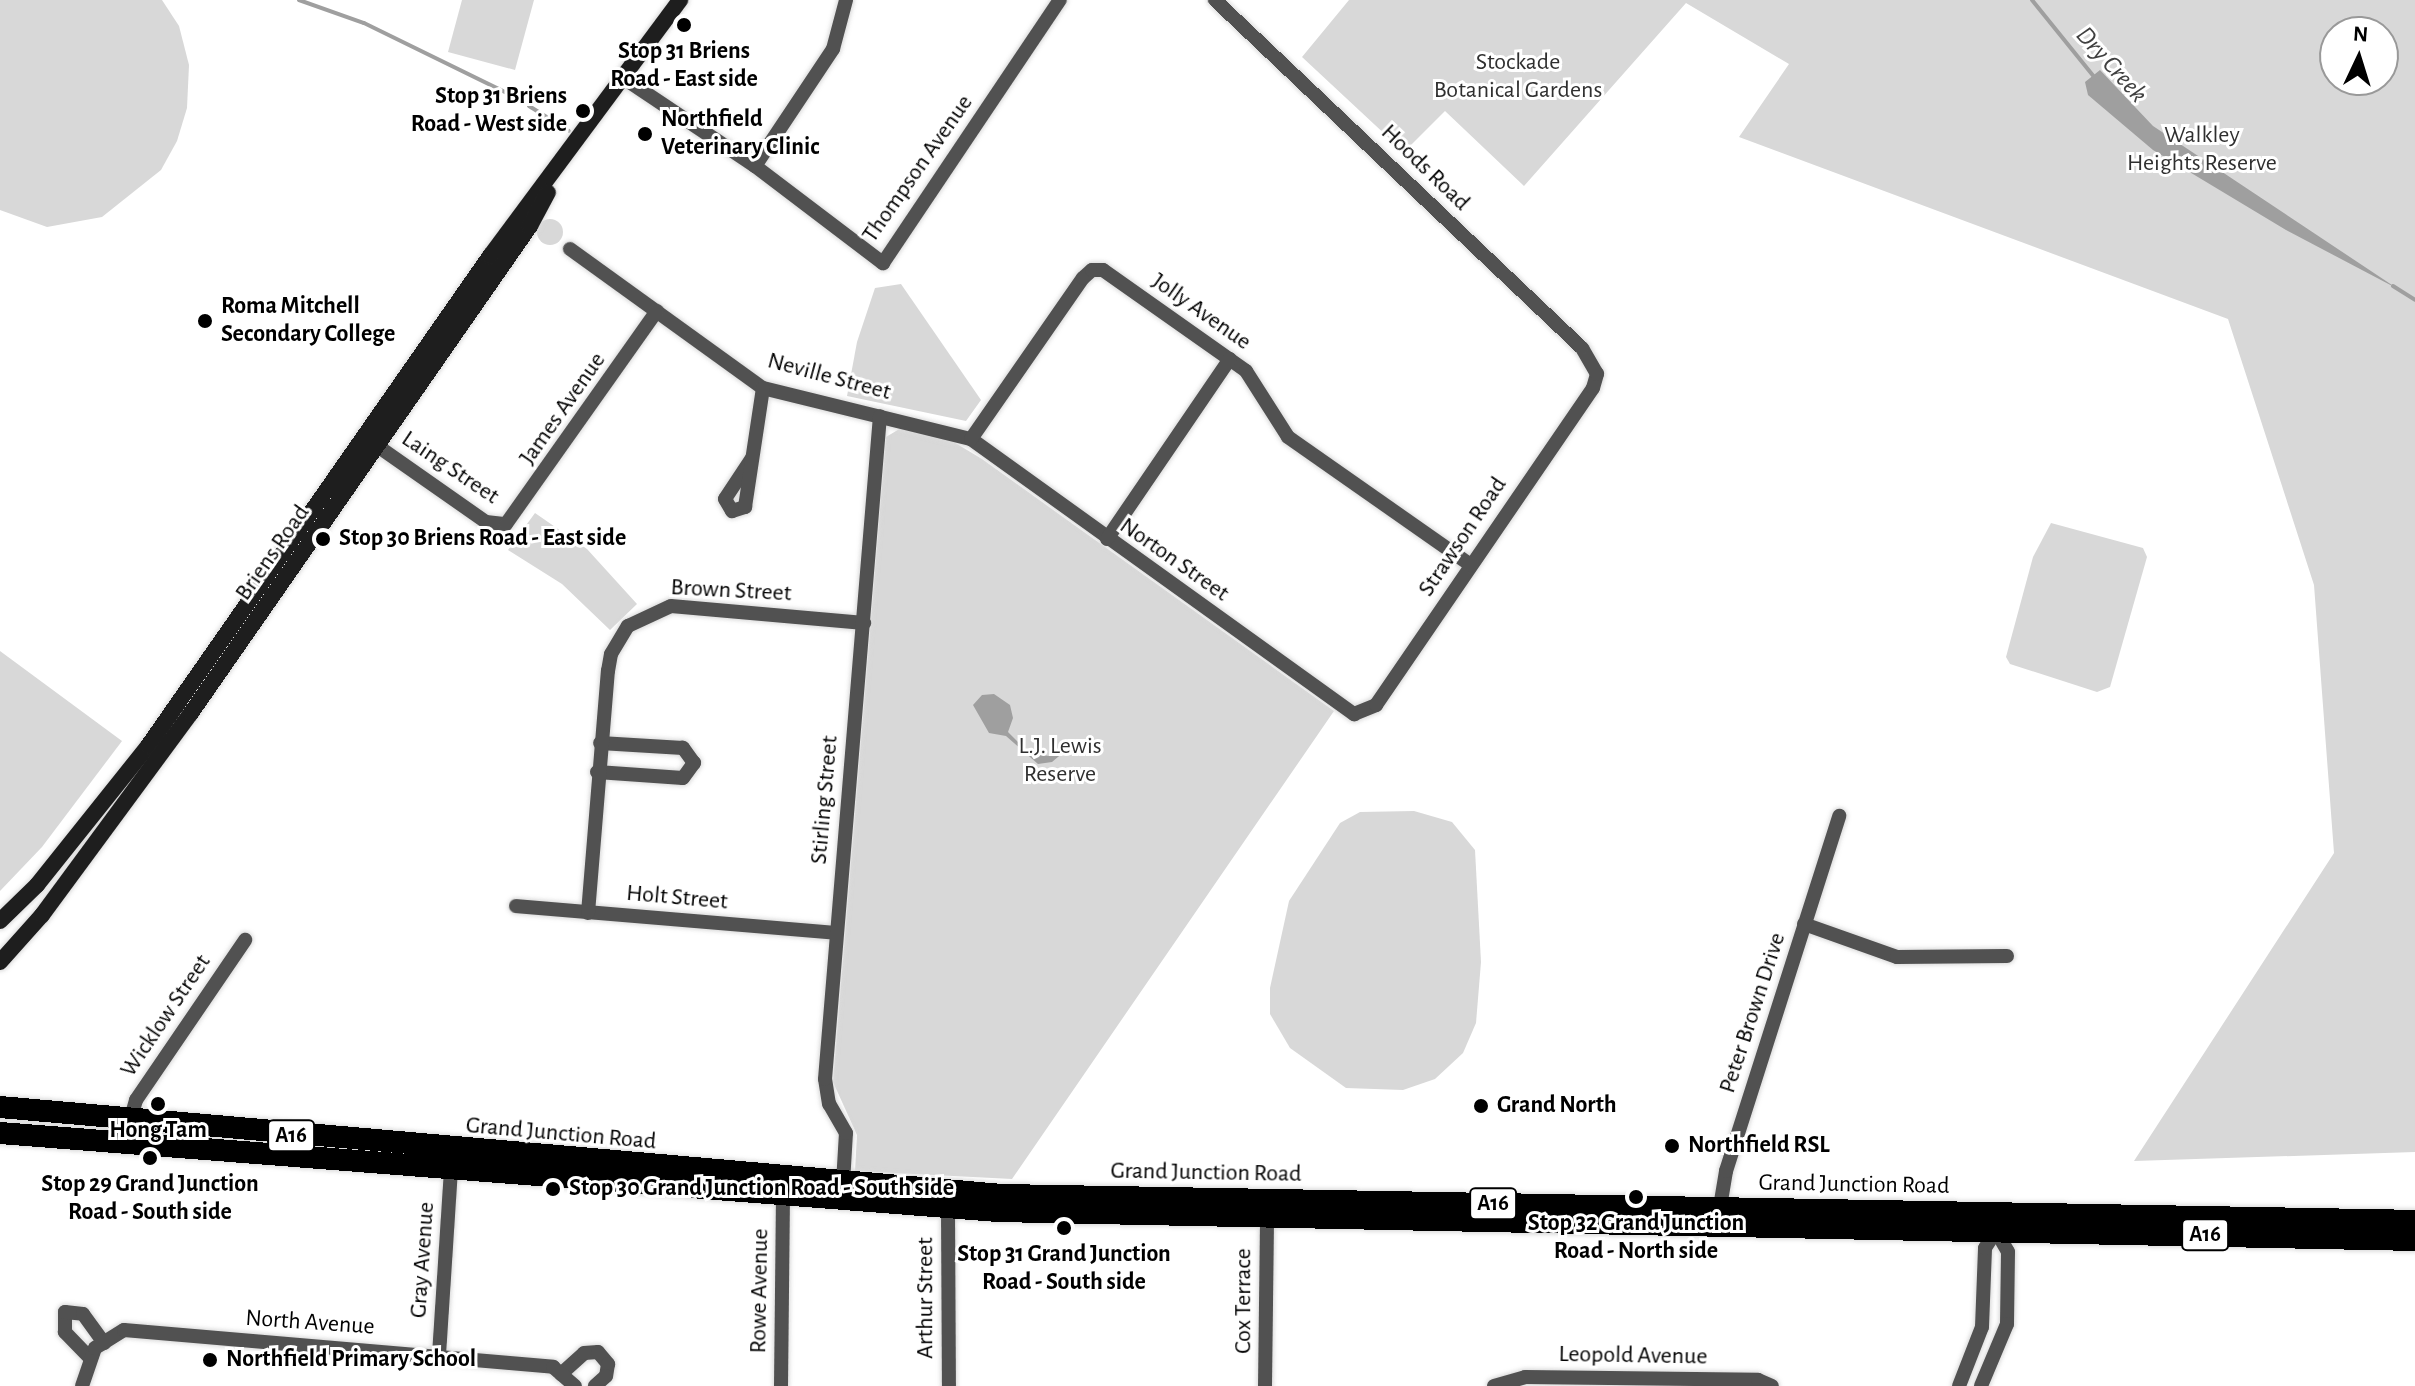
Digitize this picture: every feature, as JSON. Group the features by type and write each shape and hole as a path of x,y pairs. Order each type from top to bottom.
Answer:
{"highway":[{"name":"Grand Junction Road","path":"0,1107 452,1160"},
{"path":"129,1144 130,1121"},
{"name":"Grand Junction Road","path":"0,1133 129,1144 452,1160 842,1192 1002,1195 1266,1208"},
{"name":"Grand Junction Road","path":"676,1178 783,1196 842,1192 948,1209 1266,1208 1996,1222 2415,1221"},
{"name":"Grand Junction Road","path":"1996,1222 2415,1240"}],"main road":[{"name":"Briens Road","path":"0,921 37,885 148,746 530,226 565,158 680,0"},
{"name":"Briens Road","path":"0,962 42,915 131,795 370,441"}],"street":[{"path":"755,166 833,49 846,0"},
{"name":"Thompson Avenue","path":"625,79 755,166 883,263 1060,0"},
{"name":"Hoods Road","path":"1215,0 1582,348 1597,374"},
{"name":"Neville Street","path":"570,249 763,388 971,439"},
{"name":"Jolly Avenue","path":"971,439 1092,270 1103,270 1230,359 1256,383 1288,437 1471,565"},
{"name":"James Avenue","path":"500,526 520,510 657,311"},
{"path":"1107,539 1230,359"},
{"name":"Strawson Road","path":"1354,714 1376,705 1593,388 1597,374"},
{"path":"752,458 763,388"},
{"name":"Stirling Street","path":"842,1192 846,1133 829,1104 825,1079 880,416"},
{"name":"Norton Street","path":"971,439 1354,714"},
{"name":"Laing Street","path":"370,441 500,526"},
{"name":"Brown Street","path":"588,913 597,772 611,654 628,626 650,612 696,606 864,623"},
{"path":"597,772 683,778 694,763 683,748 600,743"},
{"name":"Peter Brown Drive","path":"1719,1217 1726,1171 1839,816"},
{"name":"Holt Street","path":"516,906 835,933"},
{"path":"1804,924 1897,957 2007,956"},
{"name":"Wicklow Street","path":"130,1121 136,1100 245,940"},
{"name":"Gray Avenue","path":"439,1355 452,1160"},
{"name":"Rowe Avenue","path":"781,1386 783,1196"},
{"name":"Cox Terrace","path":"1265,1386 1266,1208"},
{"name":"Arthur Street","path":"948,1209 949,1386"},
{"path":"1959,1386 1982,1327 1985,1248 1996,1222"},
{"path":"1981,1386 2007,1324 2008,1252 1996,1222"},
{"path":"82,1386 96,1350 83,1314 65,1312 65,1332 96,1350"},
{"name":"North Avenue","path":"96,1350 124,1330 553,1367 575,1385"},
{"path":"561,1374 584,1353 605,1357 606,1376 595,1386"},
{"name":"Leopold Avenue","path":"1494,1386 1525,1377 1660,1382 1758,1380 1772,1386"}],"green space":[{"path":"0,0 162,0 179,26 189,65 187,108 177,141 161,170 102,217 47,227 0,210"},
{"path":"462,0 534,0 515,70 448,52"},
{"path":"1349,0 2415,0 2415,1152 2134,1161 2334,853 2314,585 2228,319 1739,137 1789,64 1686,3 1524,186 1445,111 1404,152 1302,57"},
{"path":"550,219 559,223 563,232 559,241 550,245 541,241 537,232 541,223"},
{"path":"901,284 981,400 966,421 847,396 857,342 875,288"},
{"name":"L.J. Lewis Reserve","path":"901,428 952,441 982,459 1334,711 1012,1179 855,1171 857,1135 833,1082 886,437"},
{"path":"535,513 587,549 637,604 610,630 562,584 508,550"},
{"path":"2051,523 2143,548 2147,557 2110,687 2097,692 2010,664 2006,657 2033,557"},
{"path":"0,651 122,741 42,847 0,891"},
{"path":"1414,811 1452,822 1475,850 1481,962 1476,1023 1463,1053 1435,1079 1403,1090 1346,1088 1290,1048 1270,1014 1270,988 1289,901 1340,823 1360,812"}],"shaded area":[{"path":"2100,70 2153,126 2398,289 2286,230 2153,150 2088,95 2085,82"},
{"path":"994,694 1010,705 1013,718 1008,732 1029,753 1049,756 1069,741 1071,746 1052,762 1038,764 1006,736 989,733 973,705 982,695"}],"waterway":[{"path":"299,0 364,23 511,95"},
{"name":"Dry Creek","path":"2032,0 2095,78"},
{"path":"529,106 569,131"},
{"name":"Dry Creek","path":"2393,286 2415,300"}],"place":[{"name":"Stop 31 Briens Road - East side","path":"684,25"},
{"name":"Stop 31 Briens Road - West side","path":"583,111"},
{"name":"Northfield Veterinary Clinic","path":"645,134"},
{"name":"Roma Mitchell Secondary College","path":"205,321"},
{"name":"Stop 30 Briens Road - East side","path":"323,539"},
{"name":"Hong Tam","path":"158,1104"},
{"name":"Grand North","path":"1481,1106"},
{"name":"Northfield RSL","path":"1672,1146"},
{"name":"Stop 29 Grand Junction Road - South side","path":"150,1158"},
{"name":"Stop 30 Grand Junction Road - South side","path":"553,1189"},
{"name":"Stop 32 Grand Junction Road - North side","path":"1636,1197"},
{"name":"Stop 31 Grand Junction Road - South side","path":"1064,1228"},
{"name":"Northfield Primary School","path":"210,1360"}],"park label":[{"name":"Stockade Botanical Gardens","path":"1518,77"},
{"name":"Walkley Heights Reserve","path":"2202,150"}]}
